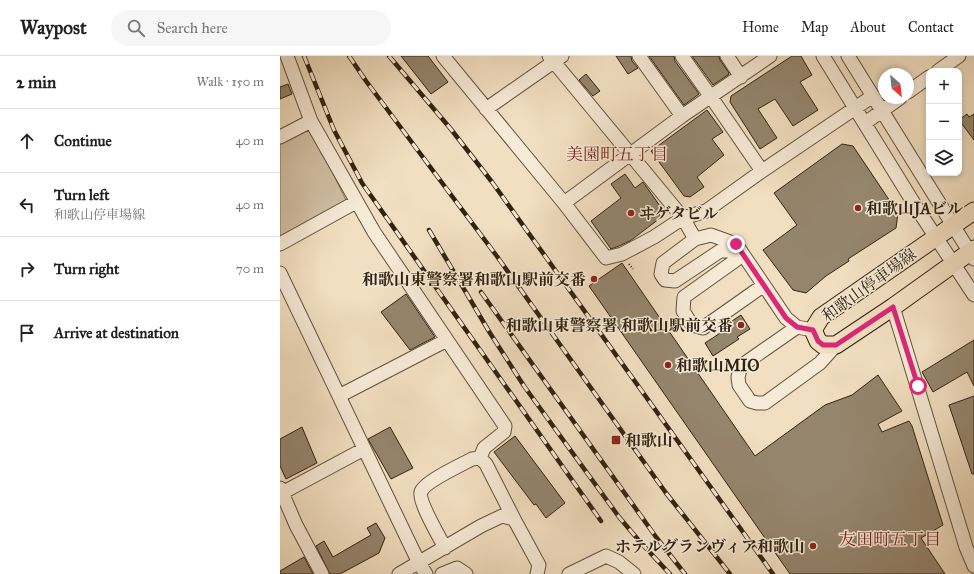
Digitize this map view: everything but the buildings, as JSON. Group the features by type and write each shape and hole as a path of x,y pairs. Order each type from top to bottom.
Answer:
{"main road":[{"name":"和歌山停車場線","path":"973,253 954,264 836,345 823,345 805,328 974,211"}],"street":[{"path":"287,56 311,121 356,202 374,232 505,426 504,432 484,448 480,458"},
{"path":"443,56 564,203 606,258 622,254 654,237 683,218 706,211 873,96"},
{"path":"638,56 682,116"},
{"path":"682,56 762,171"},
{"path":"727,56 741,77"},
{"path":"564,203 682,116 770,56"},
{"path":"823,56 974,295"},
{"path":"848,56 953,226 973,253"},
{"path":"942,68 959,56"},
{"path":"486,109 555,58 630,155 683,218 695,239"},
{"path":"914,88 926,79"},
{"path":"865,123 892,104"},
{"path":"280,137 311,121"},
{"path":"280,244 356,202"},
{"path":"742,253 720,251 675,281 665,280 661,274 663,263 695,239 711,235 736,244 786,318 805,328"},
{"path":"742,253 684,297 683,311 692,325 703,328 764,285"},
{"path":"280,272 364,449 426,574"},
{"path":"893,307 970,546 974,566"},
{"path":"805,328 741,366 738,377 739,385 750,400 757,403 765,402 820,363 836,345"},
{"path":"339,396 447,340"},
{"path":"322,574 296,525 281,492 364,449"},
{"path":"480,458 486,464 539,565 537,574"},
{"path":"445,548 421,501 420,492 426,484 472,459 480,458"},
{"path":"399,574 480,526 502,516 514,519"},
{"path":"568,574 606,556 618,562 634,574"},
{"path":"442,574 457,568 466,574"}],"shaded area":[{"path":"311,129 346,200 280,236 280,144"}],"railway":[{"path":"304,56 334,130 362,183 601,521"},
{"path":"349,56 496,255 666,493 730,574"},
{"path":"389,56 450,128 492,182 773,574"},
{"path":"429,230 490,333 524,386 619,517 670,574"},
{"path":"481,292 656,537 685,574"}],"place":[{"name":"和歌山JAビル","path":"858,208"},
{"name":"ヰゲタビル","path":"631,213"},
{"name":"和歌山東警察署和歌山駅前交番","path":"594,279"},
{"name":"和歌山東警察署 和歌山駅前交番","path":"741,325"},
{"name":"和歌山MIO","path":"668,365"},
{"name":"和歌山","path":"616,440"},
{"name":"ホテルグランヴィア和歌山","path":"813,546"}],"district":[{"name":"美園町五丁目","path":"617,154"},
{"name":"友田町五丁目","path":"890,539"}],"route":[{"path":"736,244 786,318 797,327 813,330 818,341 823,345 836,345 893,307 918,386"}]}
